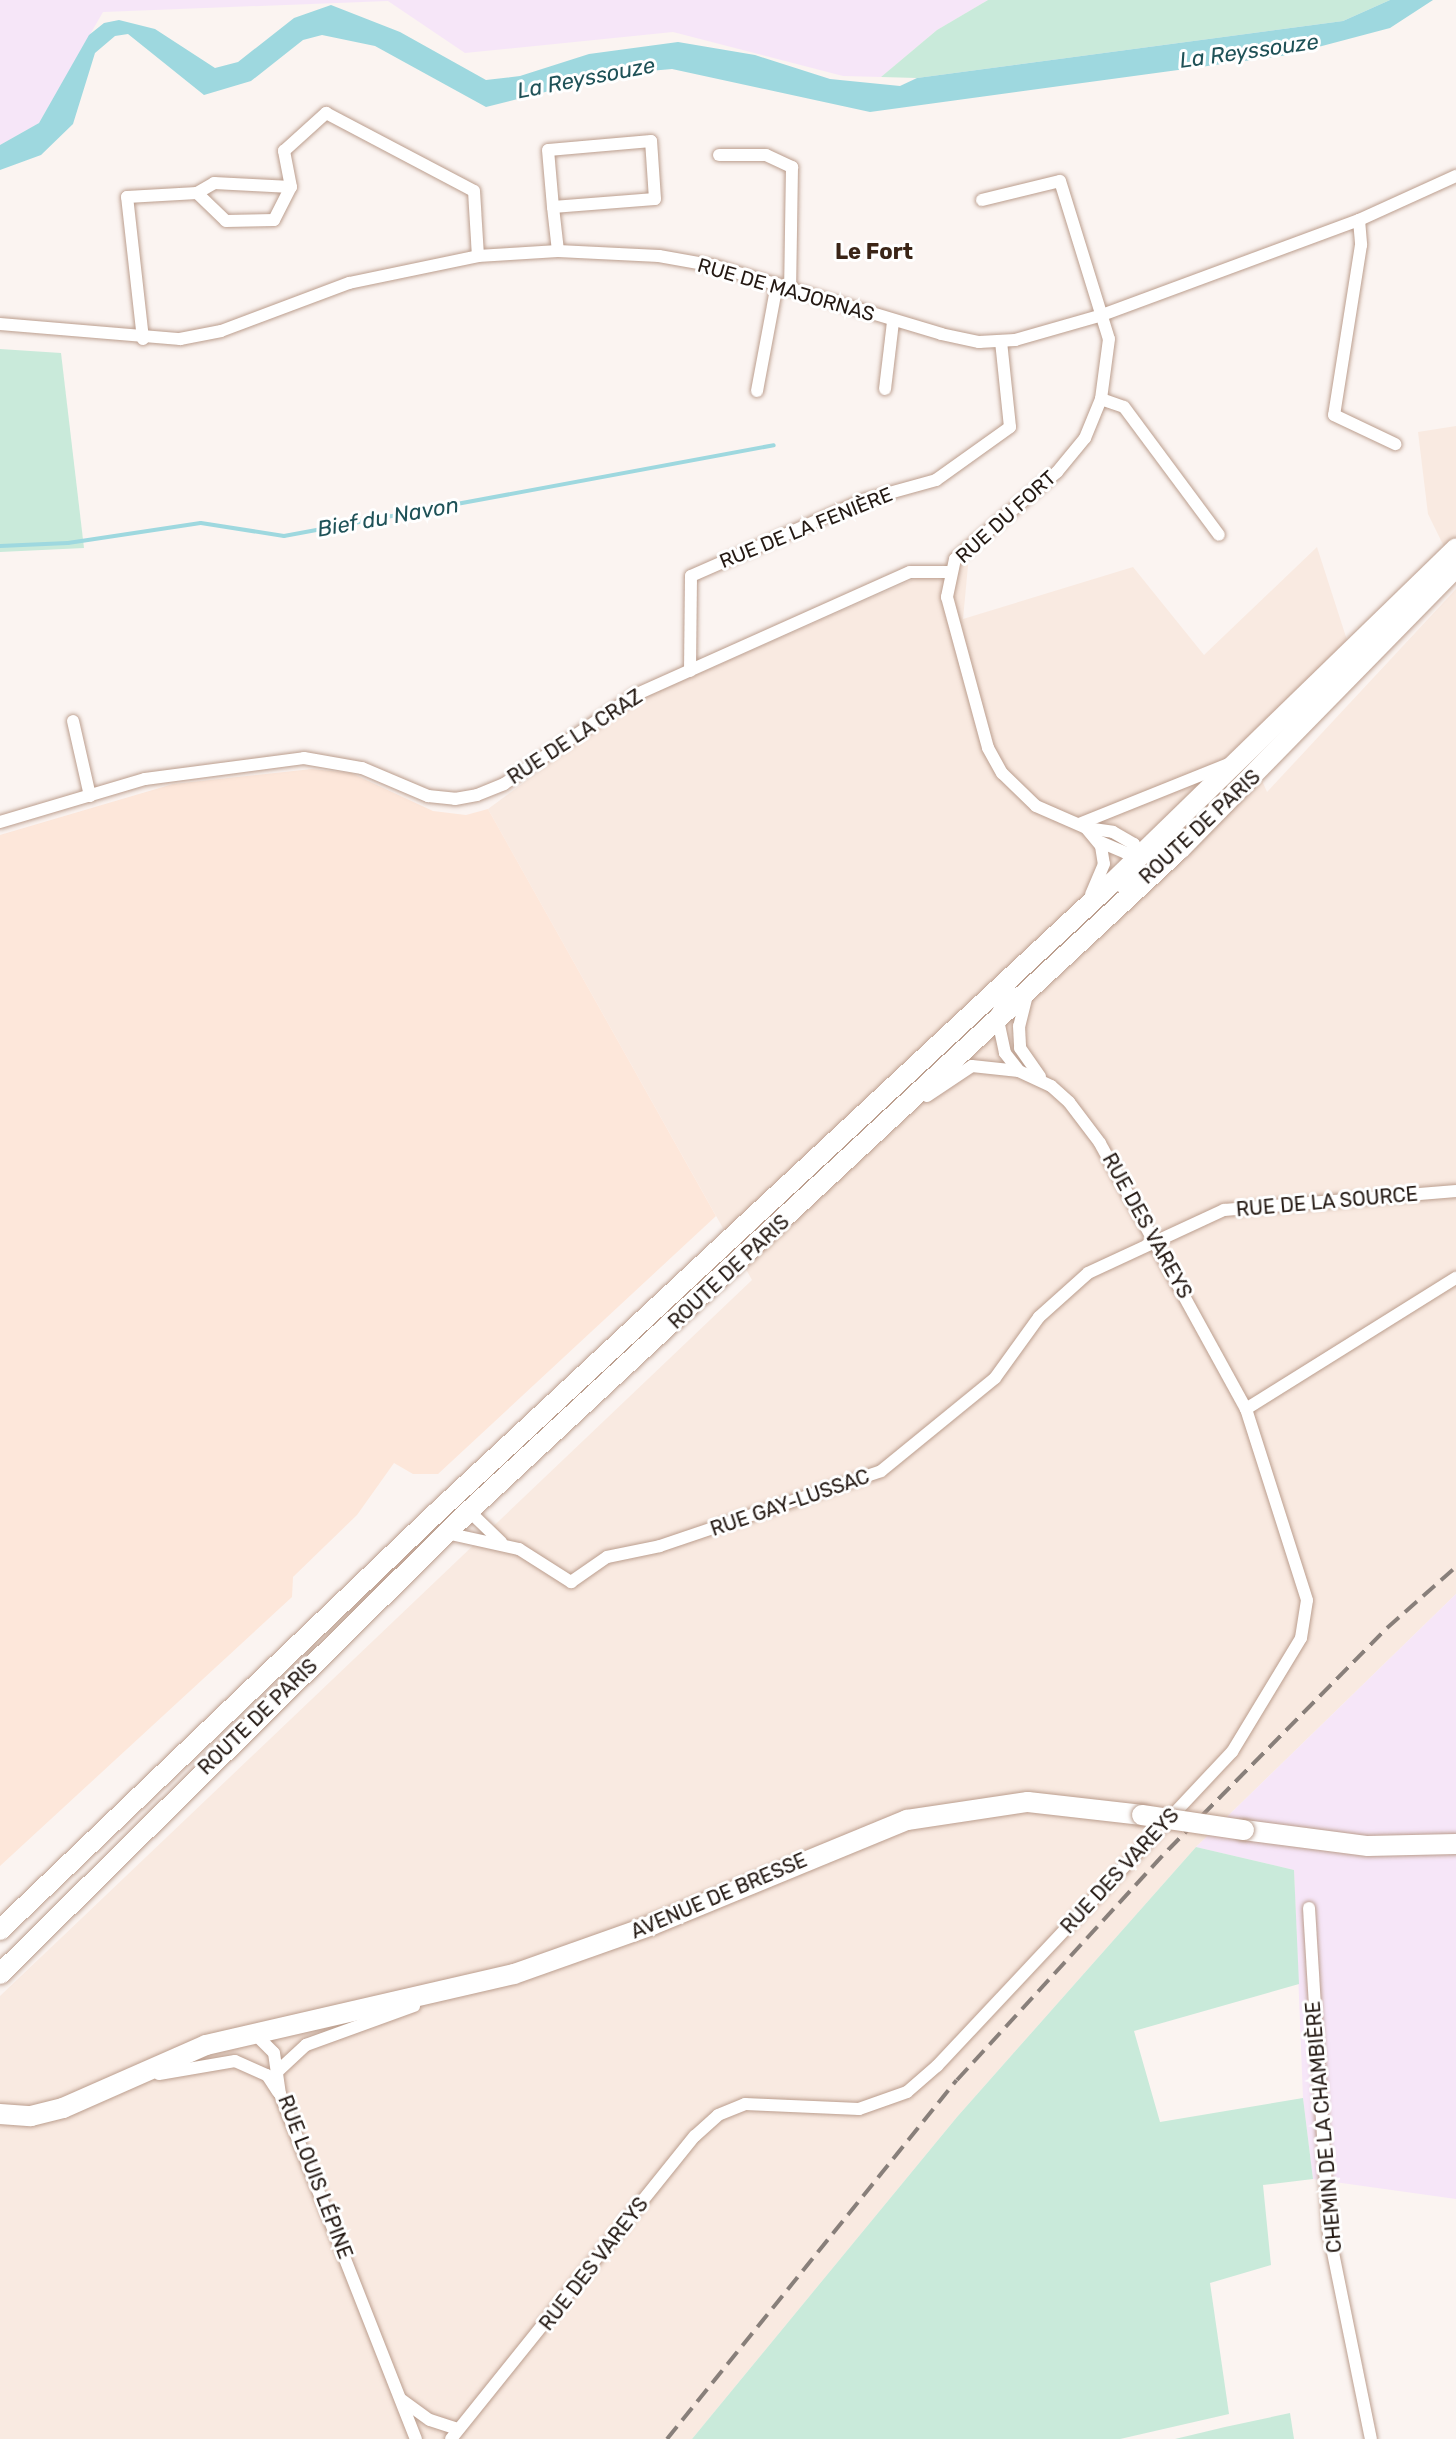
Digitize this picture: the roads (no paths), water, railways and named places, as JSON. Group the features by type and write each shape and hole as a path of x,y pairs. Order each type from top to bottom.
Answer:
{"main road":[{"name":"ROUTE DE PARIS","path":"0,1930 426,1522 1080,913 1456,548"},
{"name":"ROUTE DE PARIS","path":"0,1974 469,1511 998,1024 1112,909 1180,849 1456,567"},
{"name":"AVENUE DE BRESSE","path":"0,2114 31,2116 63,2108 184,2052 254,2033 479,1983 610,1941 907,1820 1028,1802 1368,1846 1456,1844"}],"street":[{"path":"197,193 226,221 274,220 291,187 284,151 326,113 474,191 478,256"},
{"path":"553,207 655,199 651,141 548,150 553,207 558,251"},
{"path":"719,155 766,155 792,167 784,286 757,391"},
{"name":"RUE DE MAJORNAS","path":"0,324 143,339 221,331 349,283 478,256 558,251 659,256 784,286 893,322 979,342 1001,341 1102,315 1359,220 1456,176"},
{"name":"RUE DU FORT","path":"982,200 1060,181 1109,339 1101,399 1085,438 1057,472 955,559 947,597 988,748 1016,790 1036,806 1082,826 1127,837 1139,853"},
{"path":"143,339 127,197 197,193 214,183 291,187"},
{"path":"1359,220 1361,245 1334,415 1395,444"},
{"path":"885,389 893,322"},
{"name":"RUE DE LA FENIÈRE","path":"690,671 691,576 864,500 936,480 1010,427 1001,341"},
{"path":"1101,399 1124,407 1219,535"},
{"name":"RUE DE LA CRAZ","path":"0,822 145,779 304,758 362,768 428,796 477,795 516,776 635,695 910,572 950,572"},
{"path":"73,721 90,796"},
{"path":"1082,826 1233,762"},
{"name":"RUE DU FORT","path":"1082,826 1098,841"},
{"path":"1098,841 1139,853 1180,849"},
{"path":"1080,913 1104,864 1098,841"},
{"path":"1112,909 1137,874 1139,853"},
{"path":"1019,1071 1005,1053 998,1024 999,1002 1021,968"},
{"path":"1020,1048 1019,1026 1028,992"},
{"path":"964,1020 998,1024"},
{"name":"RUE DES VAREYS","path":"454,2434 695,2136 718,2115 745,2104 859,2109 907,2092 1232,1752 1288,1661 1306,1617 1298,1565 1246,1409 1156,1241 1084,1119 1045,1082 998,1024"},
{"name":"RUE DES VAREYS","path":"895,1118 972,1066 1019,1071 1045,1082"},
{"name":"RUE DE LA SOURCE","path":"1156,1241 1241,1205 1456,1191"},
{"name":"RUE GAY-LUSSAC","path":"446,1533 501,1542 548,1564 571,1582 607,1557 660,1546 881,1471 995,1378 1062,1294 1088,1273 1156,1241"},
{"path":"1246,1409 1456,1278"},
{"name":"RUE GAY-LUSSAC","path":"469,1511 501,1542"},
{"name":"CHEMIN DE LA CHAMBIÈRE","path":"1309,1908 1329,2233 1371,2439"},
{"name":"RUE LOUIS LÉPINE","path":"416,2439 280,2094 279,2070 306,2045 479,1983"},
{"path":"254,2033 268,2043 279,2070"},
{"path":"106,2090 177,2069 235,2061 267,2075 280,2094"},
{"path":"402,2400 454,2434"}],"water":[{"name":"La Reyssouze","path":"1390,0 1433,0 1390,28 1288,55 870,112 672,69 616,74 486,107 375,46 322,35 303,40 251,81 204,95 128,34 115,36 95,53 73,124 41,155 0,170 0,145 39,123 89,35 104,23 119,20 155,29 215,68 238,62 294,18 331,5 400,32 486,80 520,76 589,54 678,42 755,55 830,79 900,86 917,78 1343,21"}],"waterway":[{"name":"Bief du Navon","path":"0,546 68,543 201,523 284,536 774,445"}],"railway":[{"path":"667,2439 957,2080 1168,1850 1387,1628 1456,1567"}],"district":[{"name":"Le Fort","path":"874,252"}]}
